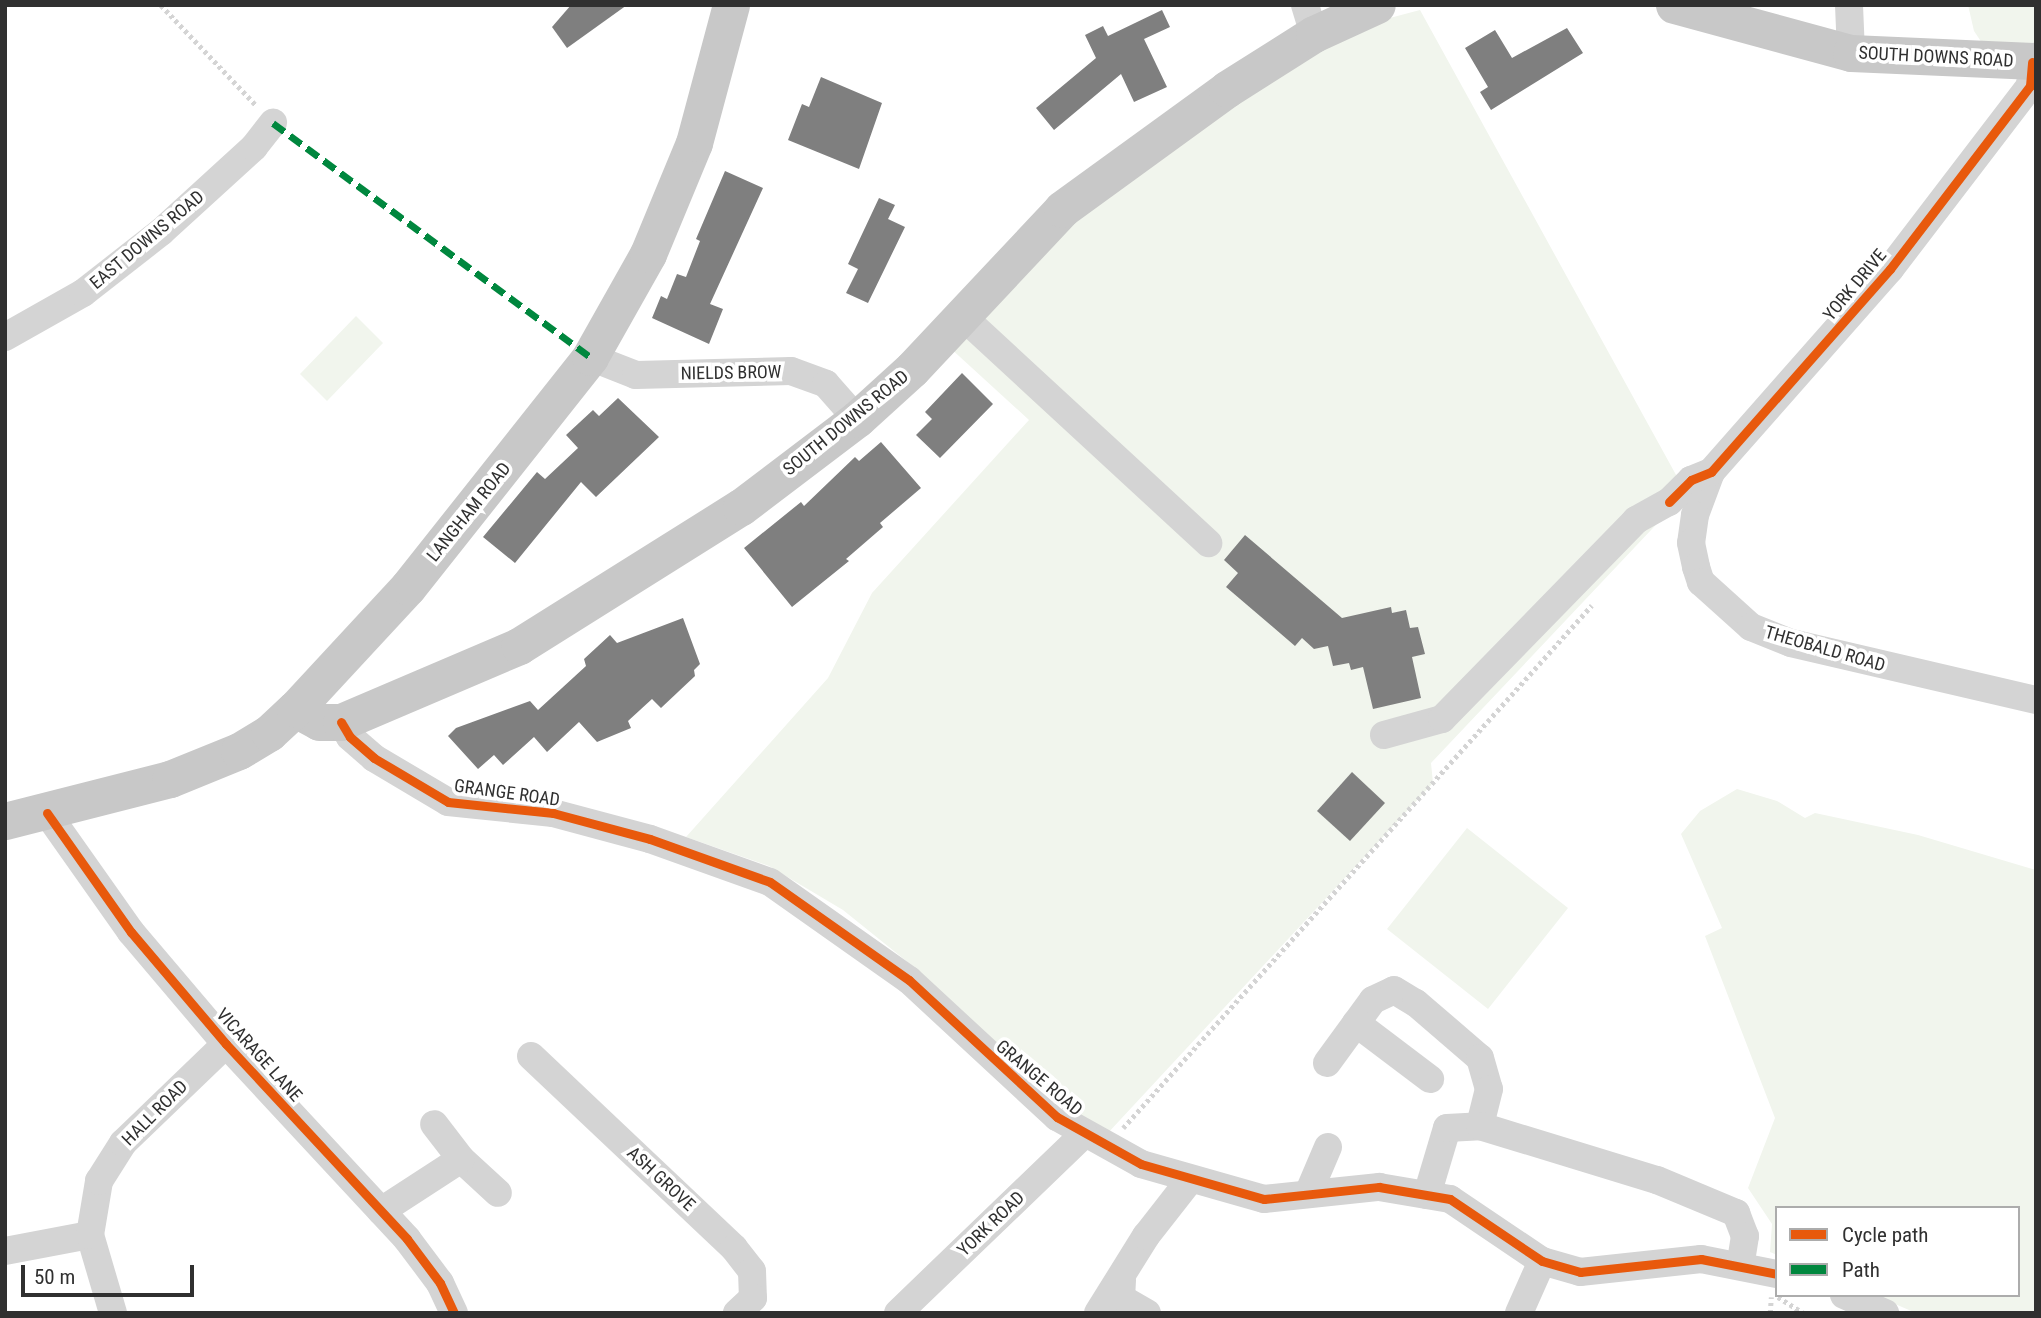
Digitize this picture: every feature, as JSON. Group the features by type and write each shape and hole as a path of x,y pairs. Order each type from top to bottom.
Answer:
{"main road":[{"name":"LANGHAM ROAD","path":"5,821 47,813 206,767 269,733 295,709 408,587 590,357 648,254 694,143 732,5"},
{"name":"SOUTH DOWNS ROAD","path":"341,722 519,646 741,507 857,419 912,369 960,314 1062,209 1227,89 1310,20 1377,5"},
{"name":"SOUTH DOWNS ROAD","path":"1674,5 1851,52 2034,62"},
{"path":"295,709 319,722 341,722"}],"street":[{"path":"1849,5 1851,52"},
{"name":"YORK DRIVE","path":"1384,735 1442,719 1636,520 1669,502 1692,480 1711,472 1890,269 2030,86 2034,62"},
{"name":"EAST DOWNS ROAD","path":"5,337 83,293 161,232 254,147 273,123"},
{"path":"960,314 1208,543"},
{"name":"NIELDS BROW","path":"590,357 636,375 791,371 826,384 857,419"},
{"name":"THEOBALD ROAD","path":"1711,472 1693,524 1691,543 1696,567 1702,582 1751,627 1791,643 2036,700"},
{"name":"GRANGE ROAD","path":"341,722 350,737 374,758 448,802 553,813 650,839 770,882 909,979 1034,1099 1095,1140 1189,1181 1264,1199 1378,1187 1450,1199 1542,1261 1580,1272 1611,1272 1660,1260 1701,1259 1740,1266 1774,1283"},
{"name":"VICARAGE LANE","path":"47,813 131,932 226,1044 428,1265 454,1313"},
{"path":"1327,1063 1373,1000 1394,990 1416,1003 1480,1058 1489,1089 1480,1126"},
{"path":"1356,1023 1430,1079"},
{"name":"HALL ROAD","path":"113,1313 90,1235 99,1181 123,1143 226,1044"},
{"name":"ASH GROVE","path":"531,1056 734,1248 752,1271 753,1298 737,1313"},
{"path":"434,1124 461,1159 498,1193"},
{"path":"1427,1195 1447,1128 1480,1126 1657,1180 1736,1213 1745,1236 1740,1266"},
{"name":"YORK ROAD","path":"898,1313 1095,1140"},
{"path":"1308,1194 1328,1147"},
{"path":"381,1211 461,1159"},
{"path":"1098,1313 1122,1280 1146,1236 1189,1181"},
{"path":"5,1251 90,1235"},
{"path":"1519,1313 1542,1261"},
{"path":"1122,1280 1121,1298 1147,1313"},
{"path":"1849,1297 1885,1313"}],"path":[{"path":"161,5 273,123"},
{"path":"1095,1140 1598,599"},
{"path":"1769,1313 1774,1283"}],"shaded area":[{"path":"1968,5 2036,5 2036,47 1984,46 1974,31"},
{"path":"1420,10 1686,493 1431,763 1433,783 1107,1134 1055,1097 915,968 843,910 769,866 686,837 828,678 872,593 1029,420 948,346 1087,209 1282,70 1386,19"},
{"path":"356,316 383,343 327,401 300,374"},
{"path":"1737,789 1777,801 1805,818 1815,813 1918,835 2036,870 2036,1313 1916,1313 1879,1297 2020,1297 2020,1206 1775,1206 1775,1254 1770,1252 1772,1224 1748,1188 1775,1118 1705,936 1722,928 1681,834 1700,811"},
{"path":"1467,828 1568,908 1488,1009 1387,929"}],"building":[{"path":"571,5 627,5 567,48 552,27"},
{"path":"1162,10 1170,27 1144,39 1167,87 1134,102 1121,74 1054,130 1036,108 1096,58 1085,35 1103,26 1108,36"},
{"path":"1567,28 1583,53 1491,110 1480,92 1488,87 1465,48 1495,30 1512,58"},
{"path":"821,77 882,103 859,169 788,140 802,104 809,107"},
{"path":"725,171 763,188 710,304 723,309 709,344 652,318 661,296 667,299 677,274 686,277 700,241 696,239"},
{"path":"879,198 895,205 888,219 905,227 868,303 846,293 858,269 848,264"},
{"path":"962,373 993,404 940,458 916,435 932,419 925,412"},
{"path":"618,398 659,437 596,497 581,482 515,563 483,537 537,472 545,479 578,448 566,435 593,410 599,416"},
{"path":"881,442 921,488 880,523 883,527 846,559 849,561 792,607 744,548 801,502 804,506 855,457 859,461"},
{"path":"1245,535 1342,618 1391,607 1392,613 1406,610 1410,628 1418,627 1425,654 1412,657 1421,698 1373,709 1363,667 1351,670 1349,663 1333,666 1328,646 1314,649 1302,638 1295,646 1226,587 1238,573 1224,560"},
{"path":"683,618 700,664 694,670 695,676 661,708 652,699 628,721 631,728 597,742 579,722 547,752 534,737 503,765 494,755 478,769 448,736 456,728 530,701 538,710 586,666 584,659 610,635 617,643"},
{"path":"1352,772 1385,803 1350,841 1317,811"}],"marked path":[{"path":"273,123 590,357"}],"cycle path":[{"path":"1669,502 1691,480 1711,472 1890,269 2030,86 2032,62"},
{"path":"341,722 350,737 374,758 448,802 553,813 650,839 770,882 909,980 1057,1117 1141,1164 1264,1199 1379,1187 1450,1199 1542,1261 1580,1272 1701,1259 1775,1274"},
{"path":"47,813 131,932 226,1044 407,1239 440,1283 454,1313"}]}
